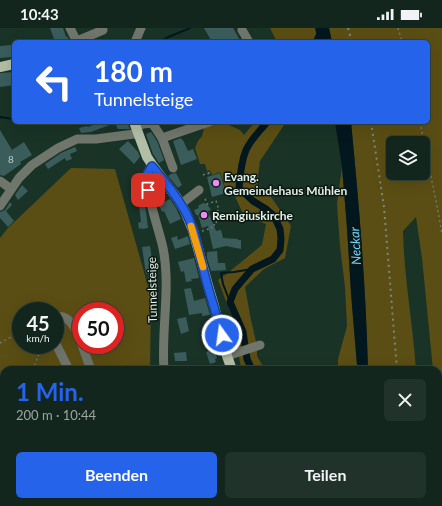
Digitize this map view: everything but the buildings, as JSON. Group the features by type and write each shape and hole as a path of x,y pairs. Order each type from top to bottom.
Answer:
{"main road":[{"path":"0,66 12,64"},
{"path":"136,127 152,166 181,204 194,233 231,366"}],"street":[{"path":"70,28 76,40"},
{"path":"136,40 141,28"},
{"path":"81,40 103,30"},
{"path":"242,30 248,40"},
{"path":"153,124 162,138 173,168"},
{"path":"162,138 203,124"},
{"path":"0,206 18,178 32,165 58,148 77,139 96,139 134,134 136,127"},
{"name":"Tunnelsteige","path":"152,166 147,174 148,190 163,248 165,272 164,366"},
{"path":"0,181 11,190"},
{"path":"181,204 200,191"},
{"path":"64,317 72,324"},
{"path":"227,356 260,345"},
{"path":"61,354 67,366"},
{"path":"85,354 89,366"}],"path":[{"path":"398,28 401,40"},
{"path":"420,124 442,234"},
{"path":"203,175 212,172"},
{"path":"194,233 212,228 211,226 217,224 213,213 219,210 216,201 207,204 200,191"},
{"path":"0,343 12,337"},
{"path":"34,366 39,354"}],"shaded area":[{"path":"270,28 315,28 318,40 276,40"},
{"path":"329,28 442,28 442,366 433,366 422,258 416,217 403,231 405,266 416,366 368,366 362,246 351,124 430,124 430,40 332,40"},
{"path":"214,124 226,124 240,130 244,135 253,124 285,124 260,161 257,184 269,194 291,226 285,258 264,269 245,287 257,346 257,356 263,366 241,366 233,318 218,280 262,245 266,224 244,216 232,190 227,193 220,172 212,175 210,170 207,171 205,164 200,164 195,148 202,136 204,128"},
{"path":"342,167 357,366 338,366 338,359 347,326 337,204"},
{"path":"71,168 115,169 151,297 150,366 0,366 0,238 8,228"}],"water":[{"path":"315,28 329,28 332,40 318,40"},
{"name":"Neckar","path":"335,124 351,124 362,246 368,366 357,366 342,167"}],"waterway":[{"path":"162,40 190,28"},
{"path":"317,40 323,28"},
{"path":"0,117 12,119"},
{"path":"250,366 247,359 243,332 230,302 235,289 252,269 273,259 280,250 280,229 274,216 253,201 239,188 240,174 246,150 265,124"},
{"path":"230,302 223,284 221,273 252,269"}],"railway":[{"path":"348,28 351,40"},
{"path":"371,124 384,207 397,366"}],"slow traffic":[{"path":"191,226 203,267"}],"place":[{"name":"Evang. Gemeindehaus Mühlen","path":"216,183"},
{"name":"Remigiuskirche","path":"204,215"}],"route":[{"path":"148,190 147,174 152,166 177,198 185,211 193,230 222,335"}]}
